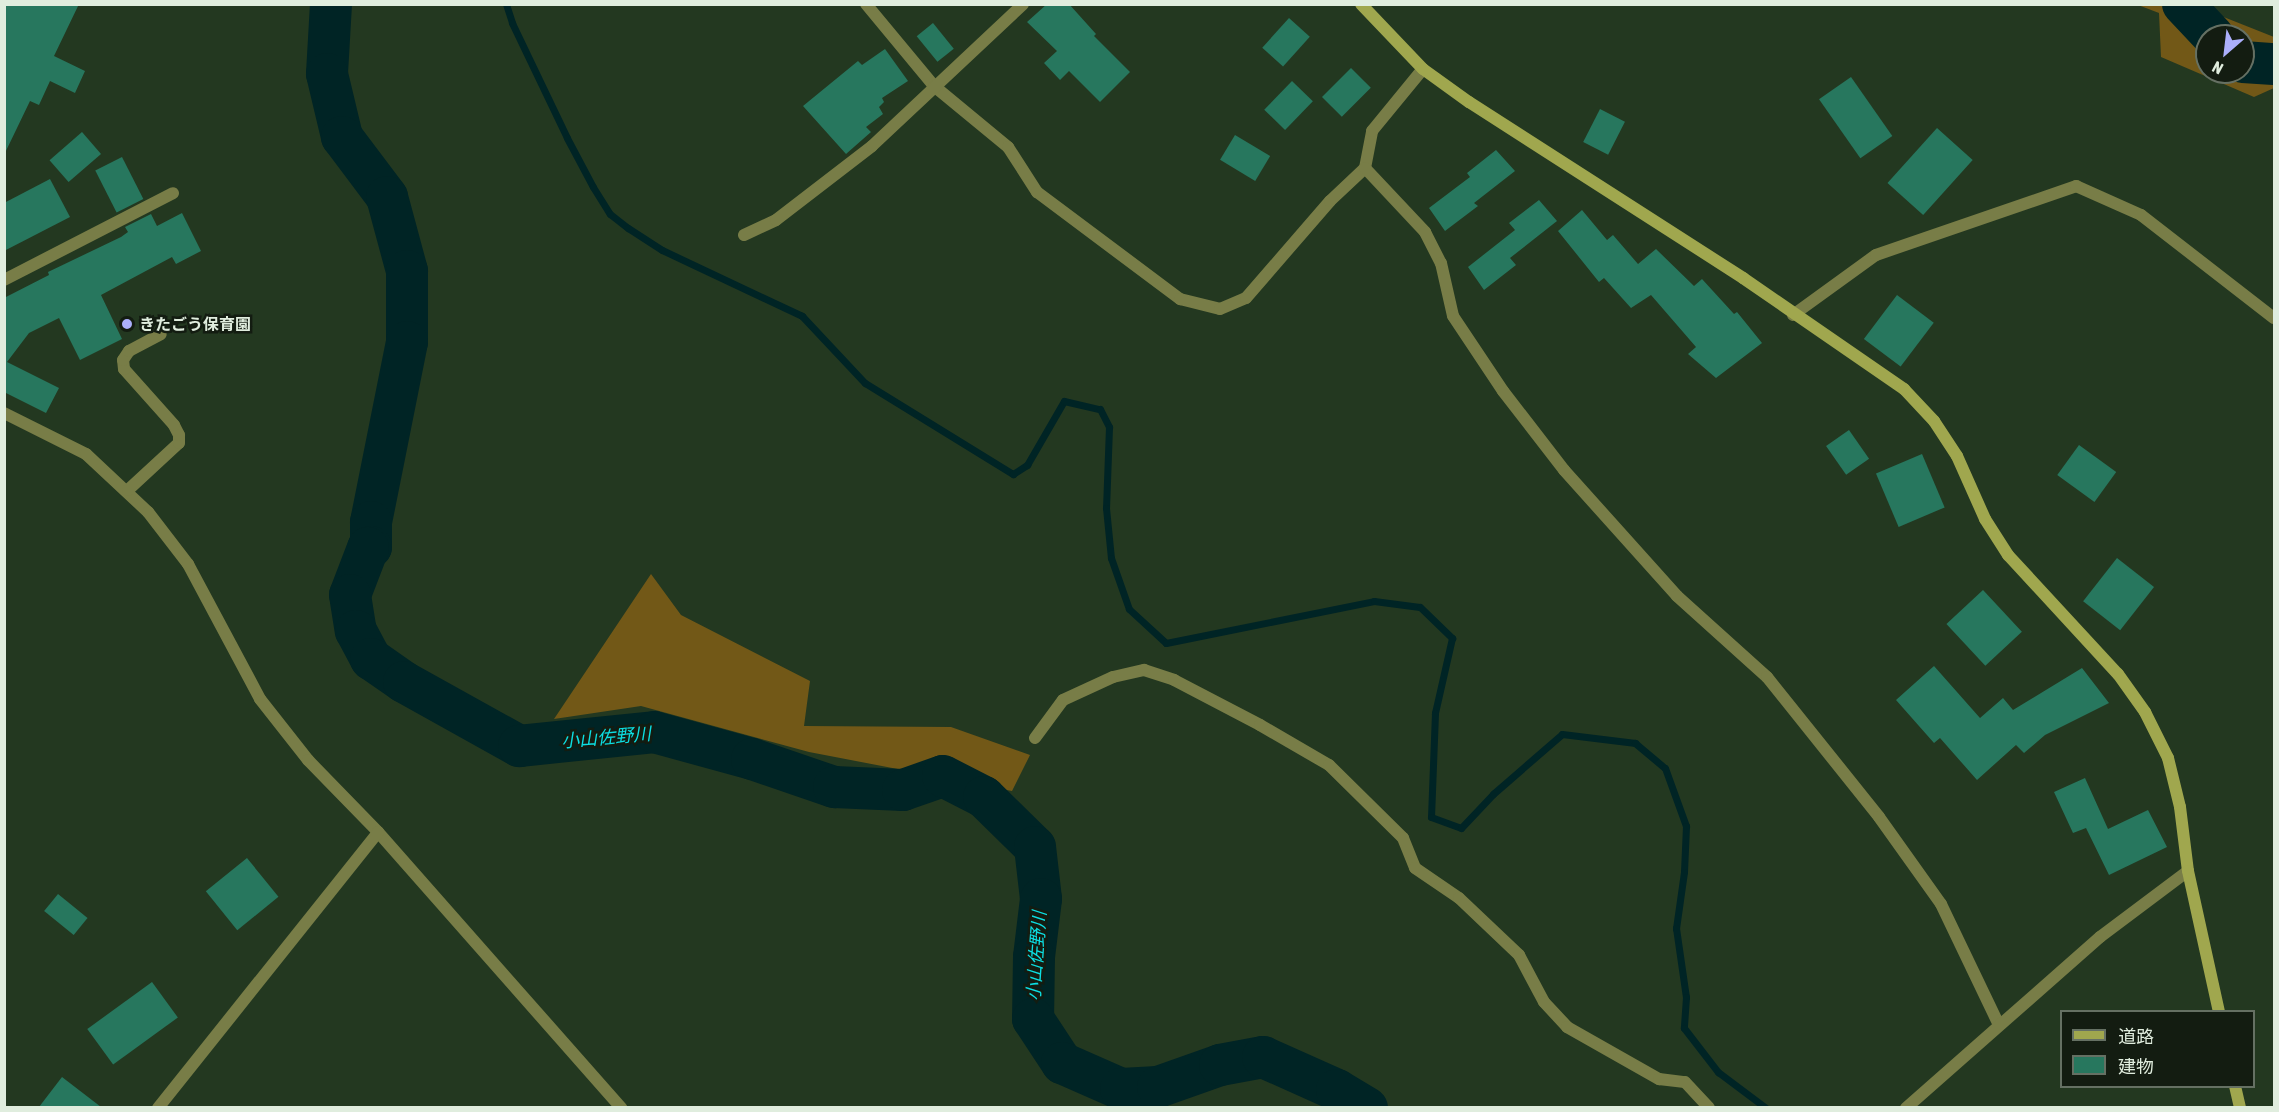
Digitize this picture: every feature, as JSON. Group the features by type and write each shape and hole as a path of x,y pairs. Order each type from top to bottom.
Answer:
{"street":[{"path":"867,4 934,86 1008,147 1037,192 1180,299 1220,309 1246,298 1330,201 1365,168 1372,131 1423,69"},
{"path":"744,235 776,220 872,146 1023,4"},
{"path":"1361,4 1423,69 1469,102 1743,278 1793,315 1904,389 1934,421 1957,456 1985,519 2008,555 2118,674 2145,712 2168,758 2180,807 2188,871 2218,1010"},
{"path":"1365,168 1425,232 1441,263 1453,316 1503,391 1564,470 1677,596 1767,676 1879,817 1941,904 1999,1025"},
{"path":"1793,315 1876,255 2076,186 2141,215 2274,318"},
{"path":"4,280 172,193"},
{"path":"128,490 179,443 179,435 174,426 124,369 123,360 129,351 161,334"},
{"path":"4,413 86,454 128,490 188,564 260,699 308,760 378,832 621,1107"},
{"path":"1035,738 1063,700 1113,677 1144,670 1174,680 1260,725 1329,765 1386,821 1403,838 1415,868 1460,898 1519,955 1544,1002 1566,1027 1659,1079 1685,1082 1709,1107"},
{"path":"158,1107 378,832"},
{"path":"1906,1107 2100,937 2188,871"},
{"path":"2235,1088 2240,1107"}],"shaded area":[{"path":"2138,5 2200,5 2206,10 2241,24 2195,24 2195,72 2161,57 2159,13"},
{"path":"2255,29 2274,37 2274,88 2254,97 2224,84 2255,84"},
{"path":"651,574 681,615 810,681 804,726 951,727 1030,755 1012,791 809,752 641,706 554,719"}],"building":[{"path":"4,4 79,4 54,56 85,71 75,93 50,81 39,105 30,101 4,155"},
{"path":"1047,4 1069,4 1096,34 1094,36 1130,72 1100,102 1069,71 1060,80 1044,63 1057,51 1027,22"},
{"path":"1289,18 1310,37 1283,66 1262,48"},
{"path":"933,23 954,49 937,62 917,36"},
{"path":"885,49 908,81 882,98 884,102 879,107 883,114 866,127 871,132 846,154 803,106 858,61 862,65"},
{"path":"1351,68 1371,88 1342,117 1322,97"},
{"path":"1851,77 1892,136 1860,158 1819,99"},
{"path":"1292,81 1313,101 1285,130 1264,110"},
{"path":"1600,109 1625,122 1608,155 1583,142"},
{"path":"1937,128 1973,160 1923,215 1887,183"},
{"path":"82,132 101,154 69,182 50,160"},
{"path":"1235,135 1270,156 1255,181 1220,160"},
{"path":"1496,150 1515,171 1474,203 1478,206 1445,231 1429,208 1470,177 1467,173"},
{"path":"122,157 143,199 117,212 95,171"},
{"path":"50,179 70,217 4,251 4,203"},
{"path":"1539,200 1557,221 1510,258 1516,265 1484,290 1468,267 1515,230 1509,223"},
{"path":"1582,210 1607,240 1613,235 1638,264 1656,249 1694,286 1702,279 1734,314 1737,312 1762,343 1716,378 1688,354 1696,347 1651,295 1631,308 1604,278 1599,282 1558,231"},
{"path":"182,213 201,251 176,264 172,257 101,295 122,339 80,360 59,318 29,333 7,362 59,388 46,413 4,392 4,298 49,275 48,272 121,237 128,232 125,227 151,214 157,226"},
{"path":"1897,295 1934,323 1901,367 1864,339"},
{"path":"1849,430 1869,459 1846,475 1826,446"},
{"path":"2079,445 2116,472 2094,502 2057,475"},
{"path":"1922,454 1945,507 1899,527 1876,474"},
{"path":"2117,558 2154,587 2120,630 2083,601"},
{"path":"1983,590 2022,632 1985,666 1946,624"},
{"path":"1934,666 1980,718 2003,698 2013,710 2082,668 2109,703 2045,735 2024,753 2016,745 1977,780 1940,738 1934,743 1896,700"},
{"path":"2085,778 2108,829 2148,810 2167,847 2109,875 2086,828 2073,833 2054,792"},
{"path":"247,858 278,897 237,930 206,891"},
{"path":"58,894 88,918 74,935 44,911"},
{"path":"152,982 178,1018 113,1065 87,1029"},
{"path":"62,1077 101,1107 39,1107"}],"waterway":[{"name":"小山佐野川","path":"331,4 327,74 342,137 387,197 407,271 407,342 371,522 371,547 368,548 350,595 356,631 371,659 404,682 519,746 654,732 752,759 834,787 903,790 943,776 984,797 1035,847 1041,899 1034,957 1033,1019 1062,1063 1121,1089 1158,1087 1220,1065 1263,1057 1337,1090 1367,1108"},
{"path":"506,4 512,23 593,187 610,214 628,228 662,250 802,316 865,383 1013,474 1027,465 1064,401 1100,409 1109,427 1106,508 1111,558 1129,609 1166,643 1374,601 1420,607 1452,638 1435,713 1431,817 1461,828 1493,794 1562,734 1635,743 1665,768 1686,826 1684,872 1676,928 1686,997 1684,1028 1718,1072 1766,1108"},
{"path":"2183,4 2202,24"},
{"path":"2255,63 2274,64"}],"place":[{"name":"きたごう保育園","path":"127,324"}]}
